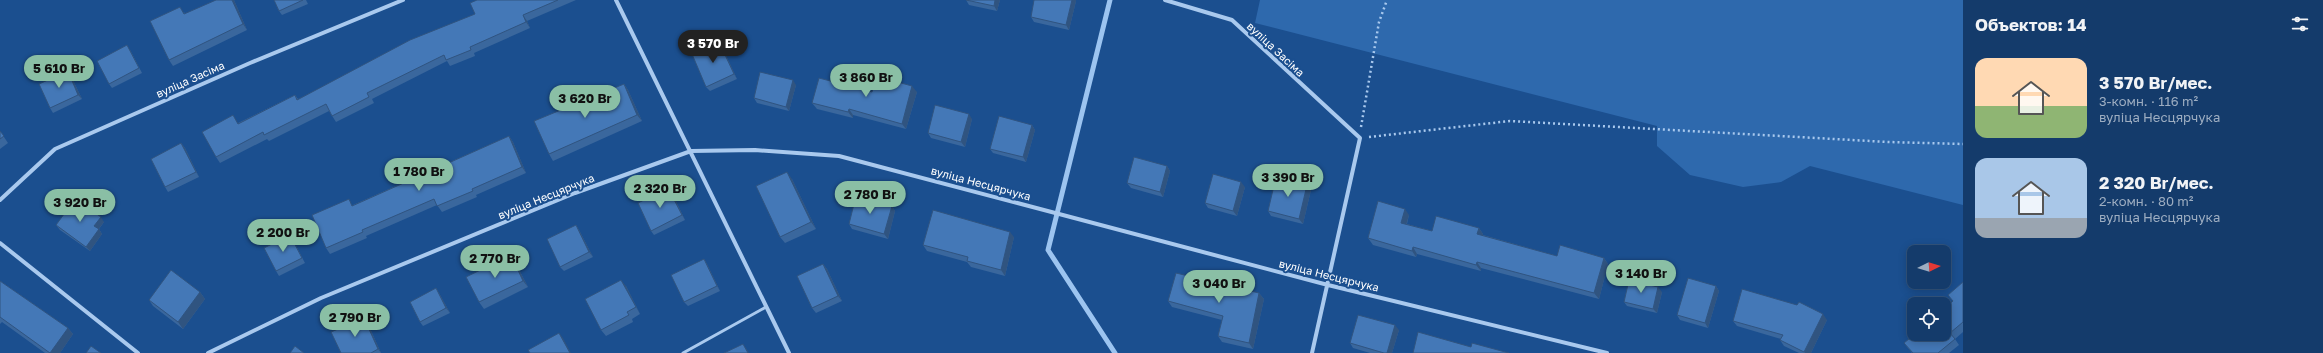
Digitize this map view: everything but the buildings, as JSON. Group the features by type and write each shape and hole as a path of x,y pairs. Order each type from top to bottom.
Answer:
{"street":[{"name":"вуліца Засіма","path":"0,200 55,149 250,63 403,0"},
{"path":"616,0 789,353"},
{"name":"вуліца Засіма","path":"1165,0 1232,20 1360,138"},
{"path":"1312,353 1360,138"},
{"name":"вуліца Несцярчука","path":"208,353 321,298 575,193 691,151 755,150 839,156 1328,284 1607,353"},
{"path":"0,243 138,353"}],"lane":[{"path":"683,353 766,307"}],"path":[{"path":"1387,0 1379,22 1360,138 1510,121 1888,142 1963,144"}],"shaded area":[{"path":"1260,0 1963,0 1963,205 1810,166 1781,182 1743,187 1690,175 1657,146 1657,126 1255,23"}],"waterway":[{"path":"1110,0 1048,250 1115,353"}]}
